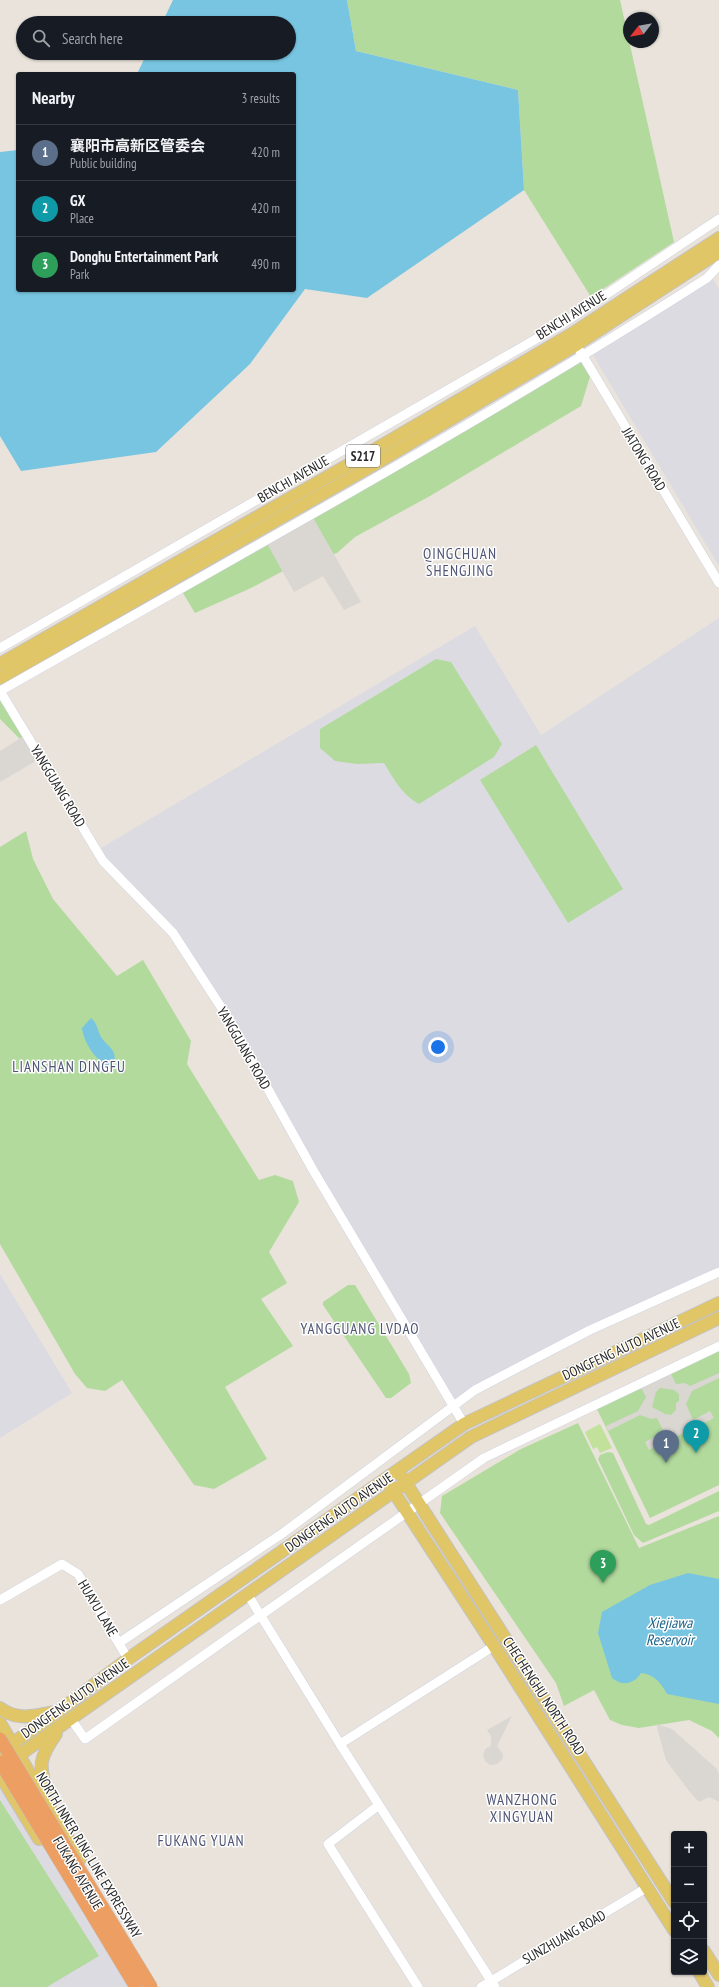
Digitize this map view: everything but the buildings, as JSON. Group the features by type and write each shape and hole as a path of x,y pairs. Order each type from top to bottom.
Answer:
{"highway":[{"name":"NORTH INNER RING LINE EXPRESSWAY","path":"6,1741 151,1987"},
{"name":"NORTH INNER RING LINE EXPRESSWAY","path":"0,1762 136,1987"}],"main road":[{"name":"BENCHI AVENUE","path":"0,664 369,453 570,335 719,238"},
{"name":"BENCHI AVENUE","path":"0,678 579,350 719,252"},
{"name":"DONGFENG AUTO AVENUE","path":"0,1752 6,1741 59,1711 128,1659 464,1424 719,1303"},
{"name":"DONGFENG AUTO AVENUE","path":"0,1769 471,1436 719,1318"},
{"name":"CHECHENGHU NORTH ROAD","path":"398,1471 671,1897"},
{"name":"CHECHENGHU NORTH ROAD","path":"386,1480 494,1646 671,1925"},
{"path":"0,1708 6,1713 25,1718 59,1711"},
{"path":"50,1808 40,1767 46,1749 67,1722"},
{"name":"FUKANG AVENUE","path":"0,1723 6,1741 19,1756 157,1987"},
{"name":"FUKANG AVENUE","path":"0,1775 129,1987"},
{"path":"0,1794 5,1794 24,1815"},
{"path":"707,1956 719,1975"},
{"path":"701,1975 708,1987"}],"street":[{"path":"0,648 562,324 719,219"},
{"path":"0,691 363,485 579,350 707,278 719,266"},
{"name":"JIATONG ROAD","path":"570,335 719,583"},
{"name":"YANGGUANG ROAD","path":"0,691 103,861 173,933 230,1021 313,1170 464,1424"},
{"path":"119,1643 283,1533 475,1390 590,1330 719,1272"},
{"path":"67,1722 85,1739 406,1511 484,1458 719,1346"},
{"name":"HUAYU LANE","path":"0,1600 62,1564 78,1574 128,1659"},
{"path":"248,1595 340,1744 493,1984"},
{"path":"340,1744 494,1646"},
{"path":"379,1805 328,1844 418,1987"},
{"name":"SUNZHUANG ROAD","path":"481,1987 493,1984 648,1887"}],"shaded area":[{"path":"713,279 719,289 719,566 593,355"},
{"path":"311,514 361,602 344,610 323,576 294,592 265,540"},
{"path":"719,618 719,1272 590,1330 454,1407 173,933 96,851 475,626 541,735"},
{"path":"27,734 41,758 0,782 0,751"},
{"path":"0,1274 72,1393 0,1438"},
{"path":"669,1370 676,1384 685,1383 690,1386 719,1373 719,1378 692,1391 686,1404 693,1420 710,1411 714,1418 649,1450 645,1442 664,1432 657,1418 651,1419 640,1415 608,1431 606,1426 638,1411 646,1397 639,1384","holes":["660,1388 674,1390 679,1394 679,1401 676,1403 676,1410 671,1415 665,1414 652,1407 656,1392"]},
{"path":"512,1716 497,1746 503,1754 502,1760 497,1764 490,1765 485,1761 483,1755 485,1749 491,1746 491,1736 487,1730"},
{"path":"656,1724 672,1729 717,1769 719,1775 719,1802 709,1797 699,1802 689,1791 666,1760"},
{"path":"4,1758 143,1987 0,1987 0,1760"}],"green space":[{"path":"347,0 620,0 623,13 623,48 631,48 674,242 591,297 524,190 518,90 356,51"},
{"path":"582,355 592,370 581,406 430,496 355,537 337,553 283,571 251,588 195,613 180,588"},
{"path":"436,659 451,662 502,744 494,757 419,804 403,791 384,763 357,764 335,761 320,748 320,729"},
{"path":"0,691 27,734 20,739 0,719"},
{"path":"536,745 623,889 568,923 480,780"},
{"path":"26,831 33,859 53,899 117,976 143,960 191,1041 187,1064 259,1180 275,1175 293,1181 299,1202 269,1252 287,1283 261,1299 293,1346 225,1387 267,1459 214,1489 194,1485 122,1380 105,1391 87,1388 75,1374 0,1244 0,847"},
{"path":"348,1285 355,1285 409,1374 411,1383 391,1398 386,1398 323,1305 323,1302"},
{"path":"719,1346 719,1485 650,1518 595,1405"},
{"path":"578,1423 639,1548 719,1516 719,1738 712,1731 689,1720 639,1728 622,1725 610,1720 594,1690 564,1706 556,1683 440,1513 442,1496 521,1449"},
{"path":"600,1424 612,1448 600,1453 597,1447 593,1449 585,1432"},
{"path":"608,1452 613,1453 646,1524 649,1525 719,1491 719,1511 643,1543 634,1535 598,1459 600,1455"},
{"path":"0,1800 99,1956 47,1987 0,1987"}],"water":[{"path":"173,0 347,0 356,51 518,90 524,190 367,298 305,289 250,364 156,452 21,471 0,436 0,152 16,150 16,292 296,292 296,72 138,72 144,60 296,60 296,16 165,16"},
{"path":"91,1018 96,1024 102,1039 113,1050 115,1058 114,1063 107,1065 103,1063 90,1050 82,1028"},
{"name":"Xiejiawa Reservoir","path":"688,1573 719,1579 719,1704 667,1694 657,1680 646,1674 641,1673 635,1680 628,1683 620,1683 616,1681 612,1678 598,1633 602,1612 650,1585"}],"place":[{"name":"GX","path":"696,1453"},
{"name":"襄阳市高新区管委会","path":"666,1463"},
{"name":"Donghu Entertainment Park","path":"603,1583"}],"district":[{"name":"QINGCHUAN SHENGJING","path":"460,562"},
{"name":"LIANSHAN DINGFU","path":"69,1066"},
{"name":"YANGGUANG LVDAO","path":"360,1328"},
{"name":"WANZHONG XINGYUAN","path":"522,1808"},
{"name":"FUKANG YUAN","path":"201,1840"}]}
